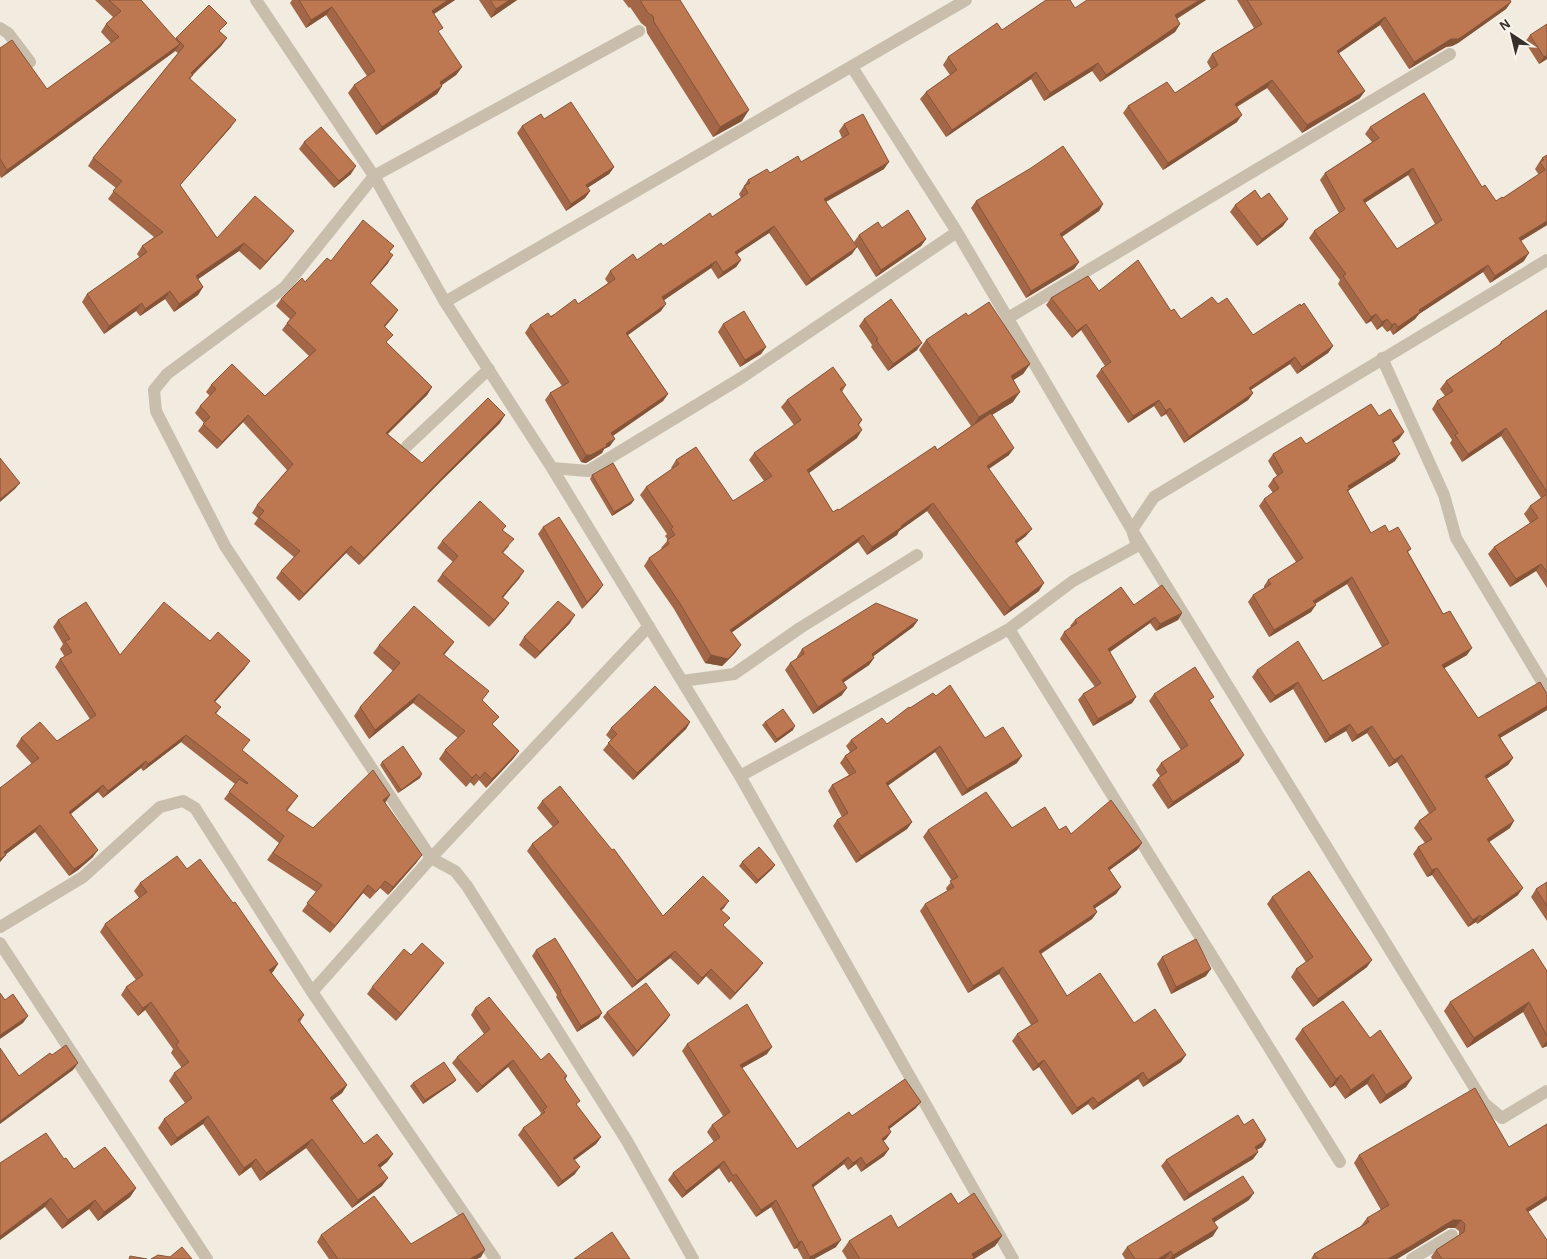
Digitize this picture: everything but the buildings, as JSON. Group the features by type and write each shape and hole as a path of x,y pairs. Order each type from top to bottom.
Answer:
{"street":[{"path":"256,0 374,176 445,302 552,468 740,776 1013,1259"},
{"path":"445,302 966,0"},
{"path":"0,28 8,33 30,62"},
{"path":"639,31 374,176 285,287 167,374 154,390 156,411 225,546 431,858 454,871 467,886 627,1141 693,1259"},
{"path":"1008,318 1450,54"},
{"path":"852,67 957,232 1132,530 1484,1103 1502,1118 1547,1091"},
{"path":"552,468 588,471 741,378 957,232"},
{"path":"1132,530 1154,497 1547,260"},
{"path":"1382,358 1444,495 1456,538 1547,690"},
{"path":"407,446 489,369"},
{"path":"740,776 1009,629 1073,581 1137,546 1132,530"},
{"path":"682,681 734,674 800,628 917,555"},
{"path":"312,992 431,858 649,626"},
{"path":"1009,629 1340,1162"},
{"path":"0,927 84,877 160,807 183,801 195,808 312,992 495,1259"},
{"path":"0,943 207,1259"},
{"path":"1412,1259 1452,1235"}]}
